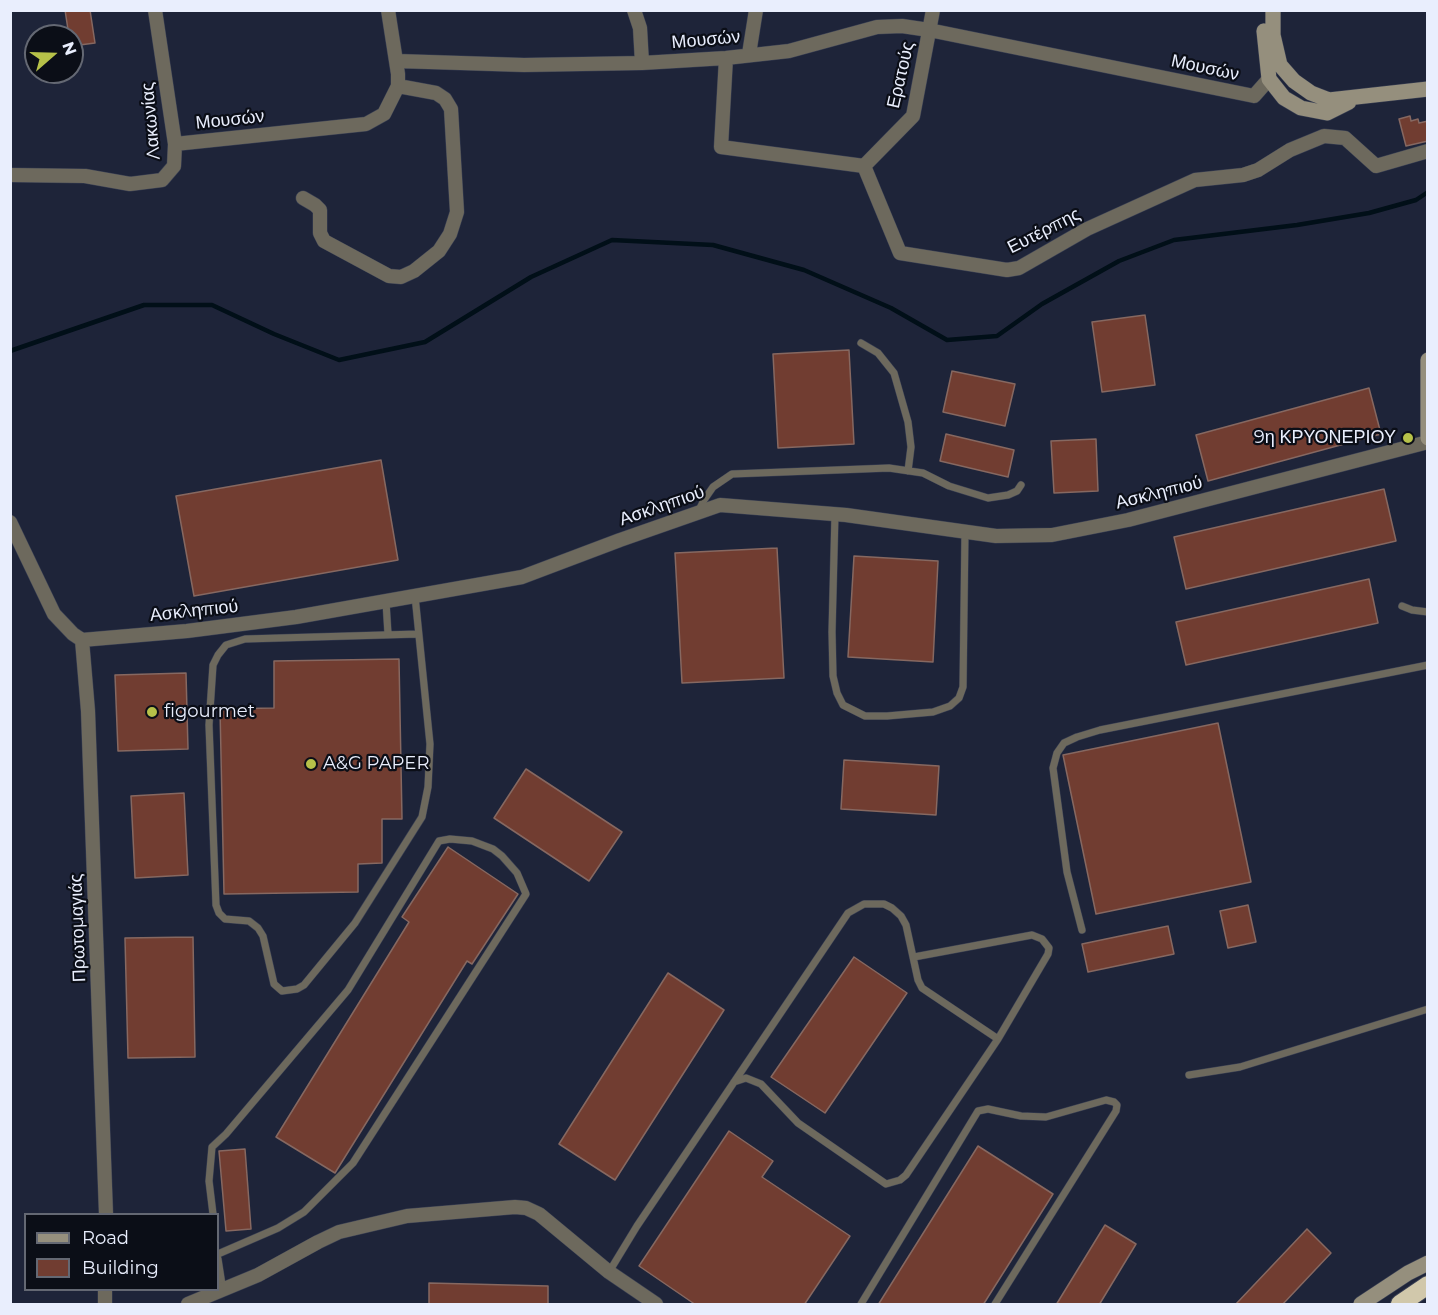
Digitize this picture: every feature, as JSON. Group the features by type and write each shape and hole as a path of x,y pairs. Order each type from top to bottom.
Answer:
{"highway":[{"path":"1400,1305 1428,1285"}],"main road":[{"path":"1264,10 1264,38 1269,79 1284,98 1301,108 1327,113 1363,95"},
{"path":"1273,10 1273,35 1280,65 1294,81 1311,93 1329,100 1428,89"},
{"path":"1427,368 1428,440"},
{"path":"1361,1305 1408,1273 1428,1263"}],"street":[{"name":"Λακωνίας","path":"10,175 85,176 130,184 162,180 174,166 175,144 155,10"},
{"path":"388,10 397,61"},
{"path":"634,10 640,28 642,63"},
{"path":"749,54 756,10"},
{"name":"Ερατούς","path":"864,166 913,116 933,10"},
{"name":"Μουσών","path":"175,144 366,124 384,114 398,86 397,61 524,65 642,63 726,58 789,51 877,27 902,26 929,30 1254,96 1269,79"},
{"path":"726,58 721,147 864,166"},
{"path":"303,198 320,210 320,233 324,241 388,276 401,277 414,271 439,251 450,234 457,212 451,108 445,99 436,93 398,86"},
{"name":"Ευτέρπης","path":"864,166 900,253 1007,270 1019,268 1087,229 1195,180 1243,175 1258,170 1290,150 1324,136 1345,138 1376,166 1428,151"},
{"name":"Ασκληπιού","path":"82,640 186,631 296,617 386,603 522,577 720,504 835,514 996,536 1052,535 1128,520 1428,440"},
{"path":"10,522 54,614 82,640"},
{"name":"Πρωτομαγιάς","path":"82,640 88,711 106,1213"},
{"path":"188,1305 258,1275 339,1232 407,1216 482,1208 526,1208 540,1214 609,1272 656,1305"}],"lane":[{"path":"861,343 878,353 894,373 908,422 911,447 908,471"},
{"path":"699,512 713,487 732,474 889,468 923,473 950,486 988,498 1008,495 1017,491 1021,484"},
{"path":"835,514 832,676 843,705 864,716 933,712 950,706 959,698 963,687 965,532"},
{"path":"415,596 430,744 428,787 422,817 355,923 304,985 297,989 282,991 274,984 263,936 258,928 249,921 225,919 219,913 216,905 209,725 213,665 218,654 226,645 245,639 418,634"},
{"path":"386,603 388,634"},
{"path":"1402,606 1428,612"},
{"path":"1082,930 1067,872 1053,768 1057,753 1064,743 1077,736 1100,730 1428,665"},
{"path":"213,1213 209,1181 212,1147 226,1134 348,990 439,841 450,839 472,841 493,849 502,856 517,873 526,894 353,1163 304,1212 278,1228 219,1254"},
{"path":"609,1272 637,1226 848,913 864,904 884,904 901,915 906,925 918,980 922,988 998,1039"},
{"path":"734,1082 746,1078 761,1084 798,1123 886,1184 891,1184 906,1175 998,1039 1048,954 1049,948 1038,936 1032,935 914,957"},
{"path":"1189,1076 1240,1068 1428,1009"},
{"path":"861,1305 978,1111 988,1109 1021,1116 1046,1117 1106,1100 1114,1102 1117,1105 1116,1111 995,1305"},
{"path":"219,1267 222,1291"}],"building":[{"path":"65,10 90,10 95,43 84,44 84,24 67,24"},
{"path":"1410,116 1411,121 1418,119 1419,123 1428,121 1428,141 1406,146 1399,119"},
{"path":"1145,315 1155,385 1102,392 1092,322"},
{"path":"849,350 854,444 778,448 773,354"},
{"path":"952,371 1015,384 1005,426 943,412"},
{"path":"1369,388 1381,434 1208,481 1196,435"},
{"path":"946,434 1014,450 1008,477 940,461"},
{"path":"1096,439 1098,491 1054,493 1051,441"},
{"path":"381,460 398,560 194,596 176,496"},
{"path":"1384,489 1396,541 1186,589 1174,537"},
{"path":"777,548 784,678 682,683 675,553"},
{"path":"854,556 938,561 933,662 848,657"},
{"path":"1369,579 1378,623 1186,665 1176,622"},
{"name":"A&G PAPER","path":"399,659 402,819 382,819 382,863 358,864 358,892 224,894 220,709 274,708 274,661"},
{"name":"figourmet","path":"186,673 188,749 118,751 115,675"},
{"path":"1218,723 1251,882 1096,914 1063,755"},
{"path":"844,760 939,766 936,815 841,809"},
{"path":"526,769 622,832 589,881 494,818"},
{"path":"184,793 188,875 135,878 131,796"},
{"path":"448,847 518,894 472,964 467,961 335,1173 276,1137 409,922 402,917"},
{"path":"1248,905 1256,942 1228,948 1220,911"},
{"path":"1168,926 1174,954 1088,972 1082,944"},
{"path":"193,937 195,1057 128,1058 125,938"},
{"path":"854,957 907,993 825,1113 771,1077"},
{"path":"668,973 724,1010 615,1180 559,1144"},
{"path":"729,1131 773,1161 762,1177 850,1236 804,1305 696,1305 639,1266"},
{"path":"978,1146 1053,1194 983,1305 878,1305"},
{"path":"245,1149 251,1229 226,1231 219,1151"},
{"path":"1105,1225 1136,1244 1099,1305 1056,1305"},
{"path":"1307,1229 1331,1253 1282,1305 1235,1305"},
{"path":"429,1283 548,1286 548,1305 429,1305"}],"waterway":[{"path":"10,351 144,305 212,305 274,334 339,360 425,342 531,277 612,240 713,245 804,270 891,308 947,340 997,336 1042,304 1119,261 1174,240 1297,225 1369,213 1416,200 1428,192"}],"place":[{"name":"9η ΚΡΥΟΝΕΡΙΟΥ","path":"1408,438"},
{"name":"figourmet","path":"152,712"},
{"name":"A&G PAPER","path":"311,764"}]}
